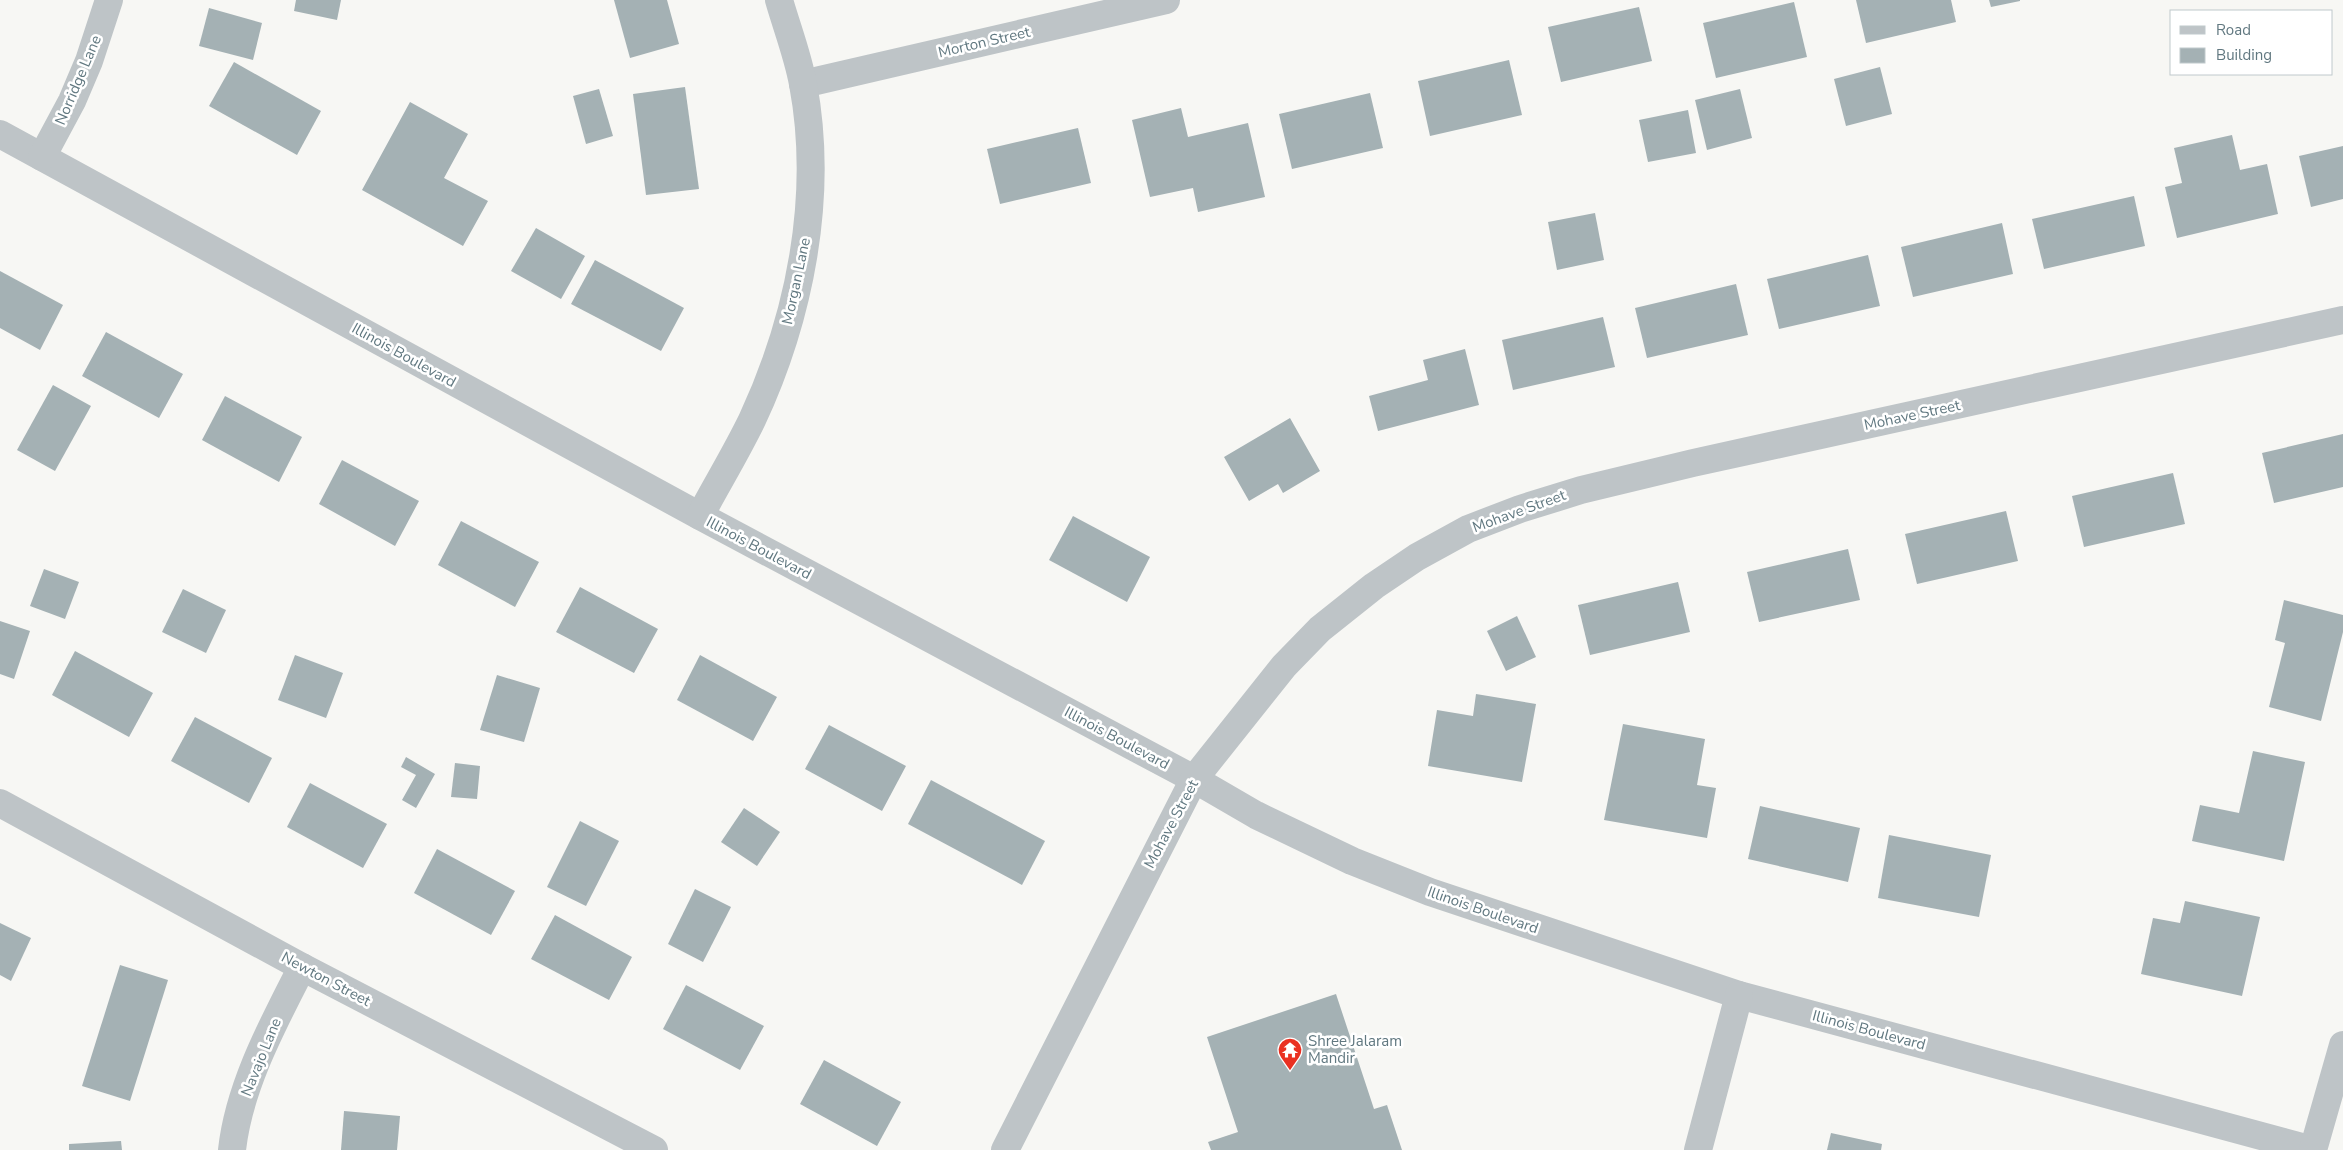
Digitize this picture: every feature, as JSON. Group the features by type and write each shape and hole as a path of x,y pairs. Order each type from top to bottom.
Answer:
{"street":[{"name":"Norridge Lane","path":"42,157 89,61 109,0"},
{"name":"Morgan Lane","path":"700,516 752,420 782,342 795,300 804,260 809,202 810,144 803,84 780,0"},
{"name":"Morton Street","path":"803,84 1166,0"},
{"name":"Illinois Boulevard","path":"0,134 700,516 1194,779 1256,816 1360,865 1430,892 1739,995 2313,1150"},
{"name":"Mohave Street","path":"1005,1150 1194,779 1284,666 1320,629 1374,586 1417,557 1468,529 1520,509 1581,490 2343,320"},
{"name":"Newton Street","path":"0,804 302,967 654,1150"},
{"name":"Navajo Lane","path":"232,1150 234,1134 249,1082 273,1023 302,967"},
{"path":"1698,1150 1739,995"},
{"path":"2313,1150 2343,1045"}],"building":[{"path":"296,0 341,0 337,20 294,11"},
{"path":"614,0 667,0 679,44 630,58"},
{"path":"1856,0 1951,0 1956,22 1866,43"},
{"path":"1989,0 2020,0 2020,1 1991,7"},
{"path":"1794,2 1807,57 1716,78 1703,23"},
{"path":"1639,7 1652,61 1561,82 1548,27"},
{"path":"209,8 262,23 253,60 199,46"},
{"path":"1509,60 1522,115 1430,136 1418,81"},
{"path":"234,62 321,111 297,155 209,106"},
{"path":"1880,67 1892,114 1846,126 1834,79"},
{"path":"685,87 699,189 646,195 633,94"},
{"path":"599,89 613,136 586,144 573,96"},
{"path":"1740,89 1752,138 1707,150 1695,100"},
{"path":"1370,93 1383,148 1292,169 1279,114"},
{"path":"410,102 468,134 444,178 488,201 463,246 362,190"},
{"path":"1181,108 1188,137 1248,123 1265,197 1198,212 1193,188 1150,197 1132,120"},
{"path":"1688,110 1696,153 1648,162 1639,120"},
{"path":"1078,128 1091,183 1000,204 987,149"},
{"path":"2232,135 2240,170 2267,164 2278,214 2177,238 2165,187 2182,183 2174,148"},
{"path":"2343,146 2343,199 2311,207 2299,156"},
{"path":"2134,196 2145,246 2044,269 2032,219"},
{"path":"1595,213 1604,260 1557,270 1548,222"},
{"path":"2002,223 2013,274 1913,297 1901,247"},
{"path":"536,228 585,256 561,299 511,271"},
{"path":"1868,255 1880,306 1779,329 1767,279"},
{"path":"595,260 684,308 661,351 571,304"},
{"path":"0,271 63,305 40,350 0,328"},
{"path":"1736,284 1748,335 1647,358 1635,308"},
{"path":"1603,317 1615,367 1513,390 1502,340"},
{"path":"106,332 183,374 159,418 82,376"},
{"path":"1465,349 1479,405 1378,431 1369,396 1428,380 1423,360"},
{"path":"53,385 91,406 55,471 17,450"},
{"path":"225,396 302,437 279,482 202,440"},
{"path":"1290,418 1320,471 1283,493 1278,484 1249,501 1224,457"},
{"path":"2343,434 2343,487 2274,503 2262,453"},
{"path":"342,460 419,501 395,546 319,504"},
{"path":"2173,473 2185,524 2084,547 2072,496"},
{"path":"2006,511 2018,561 1917,584 1905,534"},
{"path":"1073,516 1150,557 1127,602 1049,560"},
{"path":"461,521 539,562 515,607 438,565"},
{"path":"1848,549 1860,600 1759,622 1747,572"},
{"path":"44,569 79,582 65,619 30,606"},
{"path":"1678,582 1690,632 1590,655 1578,605"},
{"path":"580,587 658,629 634,673 556,632"},
{"path":"183,589 226,610 206,653 162,632"},
{"path":"2284,600 2343,615 2343,632 2321,721 2269,707 2285,643 2275,640"},
{"path":"1517,616 1536,657 1506,671 1487,631"},
{"path":"0,621 30,631 14,679 0,674"},
{"path":"75,651 153,693 129,737 52,695"},
{"path":"295,655 343,673 326,718 278,700"},
{"path":"700,655 777,697 753,741 677,700"},
{"path":"497,675 540,688 524,742 480,730"},
{"path":"1476,694 1536,704 1522,782 1428,766 1437,710 1473,716"},
{"path":"195,717 272,758 249,803 171,761"},
{"path":"1623,724 1705,739 1697,785 1716,788 1707,838 1604,820"},
{"path":"829,725 906,766 882,811 805,769"},
{"path":"2253,751 2305,762 2284,861 2192,841 2200,805 2239,813"},
{"path":"406,757 435,774 416,808 402,800 416,775 401,767"},
{"path":"455,763 480,766 477,799 451,797"},
{"path":"931,780 1045,841 1022,885 908,824"},
{"path":"310,783 387,824 363,868 287,827"},
{"path":"1760,806 1860,828 1848,882 1748,859"},
{"path":"744,808 780,832 757,866 721,842"},
{"path":"580,821 619,841 586,906 547,887"},
{"path":"1889,835 1991,855 1979,917 1878,898"},
{"path":"437,849 515,891 491,935 414,893"},
{"path":"695,889 731,907 703,962 668,944"},
{"path":"2185,901 2260,917 2242,996 2141,974 2153,918 2180,923"},
{"path":"555,915 632,957 609,1000 531,959"},
{"path":"0,923 31,938 11,981 0,975"},
{"path":"120,965 168,980 130,1101 82,1086"},
{"path":"686,985 764,1026 740,1070 663,1029"},
{"name":"Shree Jalaram Mandir","path":"1336,994 1374,1109 1387,1105 1402,1150 1211,1150 1208,1142 1238,1132 1207,1037"},
{"path":"824,1060 901,1102 877,1146 800,1104"},
{"path":"344,1111 400,1116 397,1150 341,1150"},
{"path":"1831,1133 1882,1144 1881,1150 1827,1150"},
{"path":"121,1141 122,1150 69,1150 69,1144"}],"place":[{"name":"Shree Jalaram Mandir","path":"1290,1071"}]}
